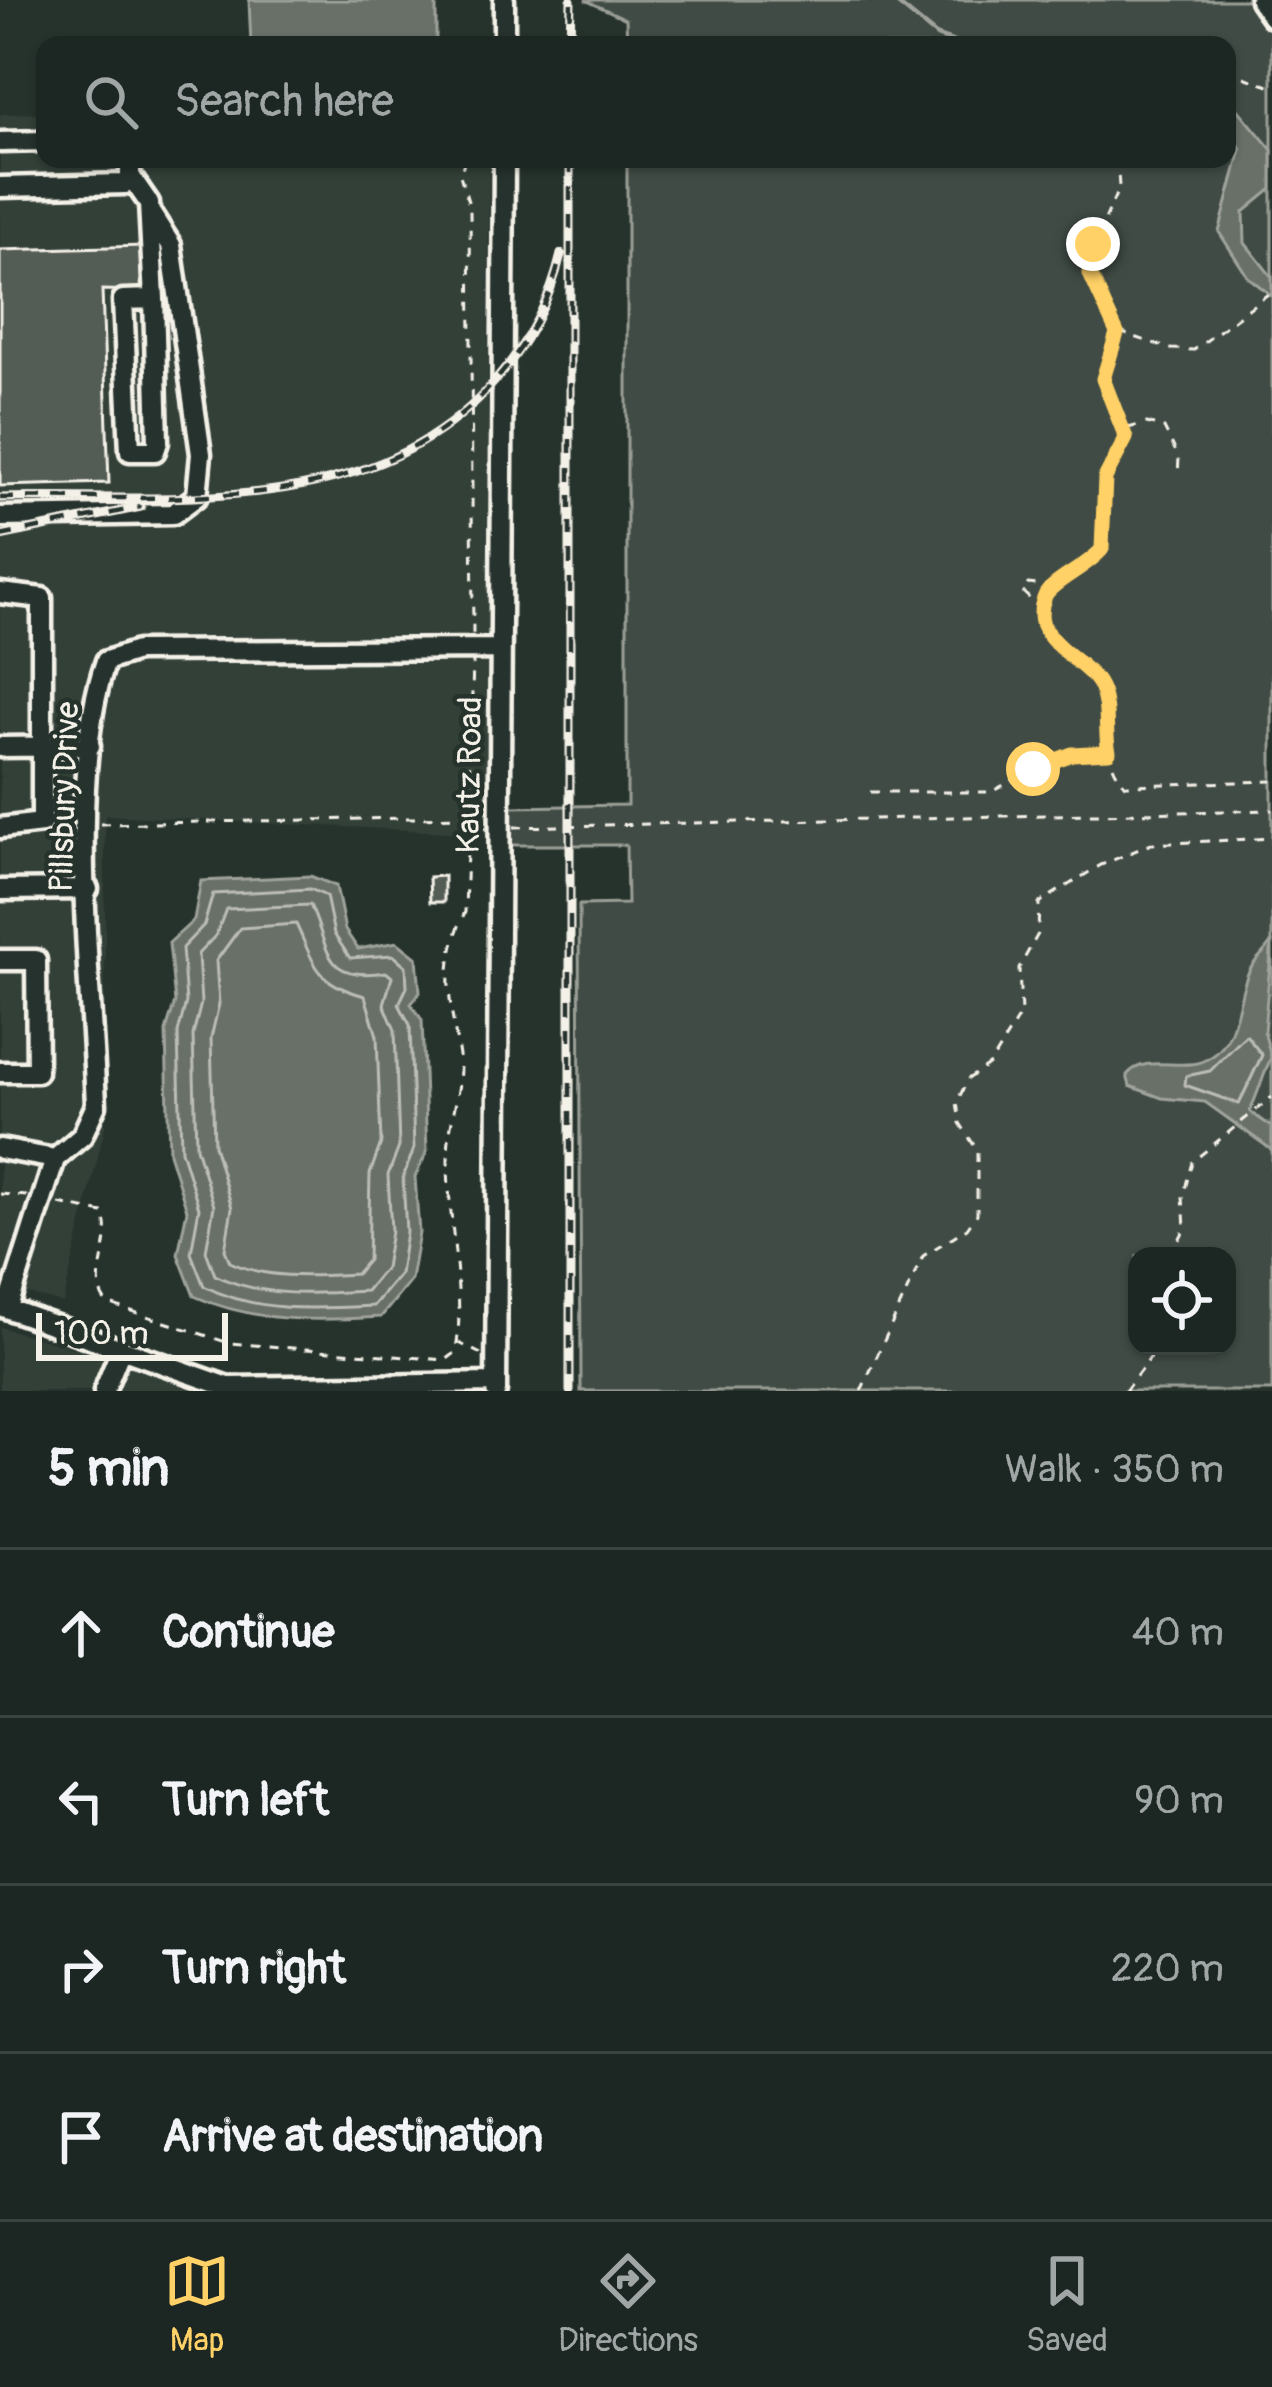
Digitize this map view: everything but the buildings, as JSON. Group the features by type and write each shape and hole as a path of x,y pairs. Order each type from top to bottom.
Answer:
{"street":[{"path":"504,0 504,36"},
{"path":"1260,0 1272,17"},
{"path":"0,142 36,141"},
{"path":"0,187 125,184 131,168"},
{"path":"131,168 148,196 150,212 154,299 155,451 129,449 124,300 154,299"},
{"name":"Kautz Road","path":"491,1386 504,168"},
{"path":"0,518 173,514 197,496 203,472 170,245 150,212"},
{"path":"0,593 42,598 45,746 42,823 0,828"},
{"name":"Pillsbury Drive","path":"4,1307 55,1160 82,1136 95,1105 86,824 93,699 106,661 137,651 499,649"},
{"path":"0,747 90,746"},
{"path":"0,890 88,890"},
{"path":"0,960 36,960 37,1072 0,1072"},
{"path":"0,1150 55,1160"},
{"path":"4,1307 228,1387 491,1386"},
{"path":"104,1391 120,1352"}],"path":[{"path":"1236,74 1272,87"},
{"path":"0,1195 87,1206 103,1213 108,1224 99,1296 173,1327 245,1345 446,1360 458,1342 448,1163 459,1075 449,1025 448,969 450,942 465,912 473,649 470,208 462,168"},
{"path":"1118,168 1119,188 1088,260 1117,333 1103,379 1126,429 1124,447 1105,478 1102,549 1073,576 1053,586 1028,584 1022,591 1042,611 1051,642 1083,666 1102,692 1109,752 1120,780 1136,787 1272,782"},
{"path":"1117,333 1136,334 1171,349 1194,350 1272,291"},
{"path":"1126,429 1147,423 1164,428 1179,458 1178,475"},
{"path":"1042,611 1053,586"},
{"path":"870,792 991,792 1052,759 1109,752"},
{"path":"464,827 1272,810"},
{"path":"86,824 465,817"},
{"path":"861,1391 923,1256 967,1228 977,1214 977,1150 960,1123 958,1102 968,1079 990,1064 1022,1013 1018,968 1038,934 1039,903 1101,866 1151,844 1272,838"},
{"path":"1176,1247 1185,1228 1183,1198 1192,1162 1272,1097"},
{"path":"458,1342 482,1355 491,1386"},
{"path":"1125,1391 1150,1355"}],"shaded area":[{"path":"585,0 1254,0 1272,25 1272,1391 581,1391 579,905 627,904 626,845 510,845 511,807 627,805 627,168 1236,168 1236,36 627,36 626,19"},
{"path":"36,113 36,168 489,168 487,834 105,815 105,1127 63,1303 0,1287 0,114"},
{"path":"0,1327 116,1360 209,1391 0,1391"}],"water":[{"path":"249,0 436,0 436,36 251,36"},
{"path":"1236,107 1272,150 1272,189 1244,212 1245,243 1272,277 1272,296 1248,277 1219,232 1241,150"},
{"path":"310,876 336,886 345,930 358,949 397,942 417,958 420,992 411,1004 422,1020 427,1152 415,1177 419,1233 411,1280 381,1317 286,1318 217,1305 194,1296 178,1254 187,1210 169,1153 166,1031 175,1002 169,943 194,920 201,881"},
{"path":"1272,941 1264,1031 1271,1057 1250,1112 1272,1127 1272,1150 1205,1102 1162,1098 1130,1086 1127,1075 1142,1065 1192,1064 1214,1055 1230,1035 1249,971"}],"waterway":[{"path":"893,0 937,36"}],"railway":[{"path":"570,36 571,0"},
{"path":"570,168 570,1391"},
{"path":"0,498 259,492 323,481 382,462 438,432 500,375 542,310 561,254"},
{"path":"0,536 141,507"}],"route":[{"path":"1033,769 1072,754 1109,752 1102,692 1083,666 1051,642 1042,611 1047,591 1094,561 1102,549 1107,516 1105,478 1126,438 1103,379 1117,333 1090,274 1093,244"}]}
